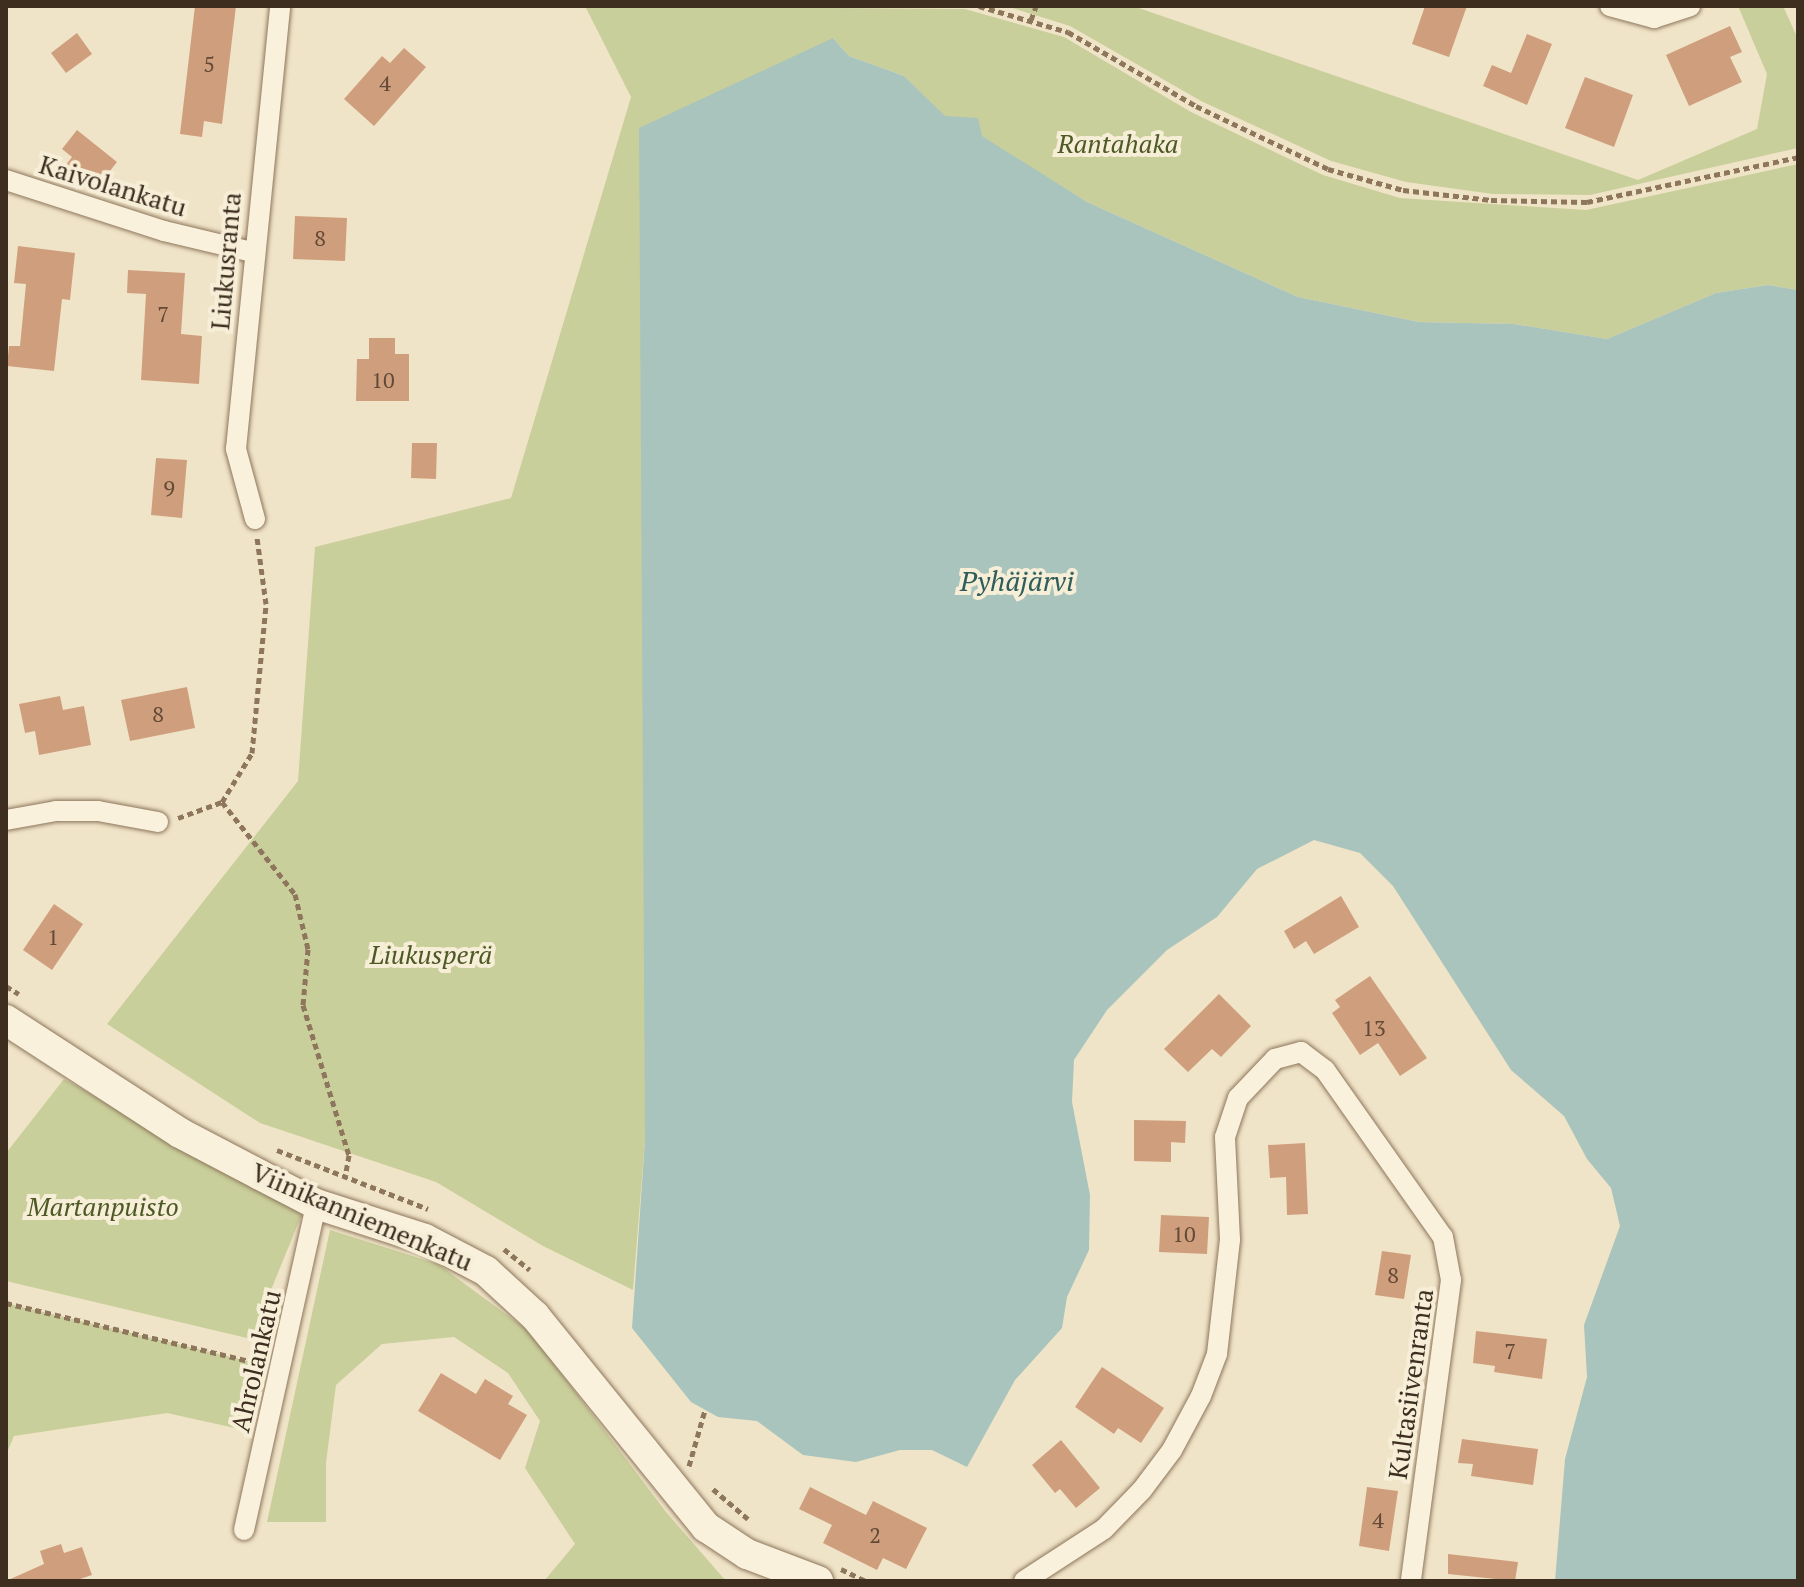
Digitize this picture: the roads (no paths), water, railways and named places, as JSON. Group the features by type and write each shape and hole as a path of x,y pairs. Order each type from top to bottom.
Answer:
{"street":[{"name":"Liukusranta","path":"255,519 236,449 252,252 280,6"},
{"path":"1610,6 1654,18 1690,6"},
{"name":"Kaivolankatu","path":"6,180 164,231 252,252"},
{"path":"6,820 98,811 158,822"},
{"name":"Viinikanniemenkatu","path":"6,1020 180,1133 316,1204 446,1248 507,1287 706,1527 747,1554 818,1581"},
{"name":"Kultasiivenranta","path":"1024,1581 1104,1529 1142,1490 1172,1450 1201,1396 1217,1354 1230,1240 1225,1137 1238,1098 1275,1059 1301,1052 1325,1070 1443,1237 1451,1280 1411,1581"},
{"name":"Ahrolankatu","path":"244,1530 316,1204"}],"water":[{"name":"Pyhäjärvi","path":"833,38 849,56 904,76 945,116 978,118 982,136 1087,202 1298,297 1419,322 1514,324 1607,339 1716,293 1768,285 1798,290 1798,1581 1555,1581 1565,1459 1587,1377 1584,1325 1620,1226 1611,1188 1587,1159 1564,1116 1511,1070 1393,886 1360,853 1314,840 1257,869 1217,917 1167,950 1107,1010 1074,1060 1072,1102 1090,1195 1089,1250 1067,1297 1062,1328 1015,1380 967,1467 932,1450 900,1450 856,1462 803,1455 757,1421 718,1417 691,1402 632,1328 645,1140 639,128"}],"park label":[{"name":"Rantahaka","path":"1118,144"},
{"name":"Liukusperä","path":"431,955"},
{"name":"Martanpuisto","path":"103,1207"}]}
